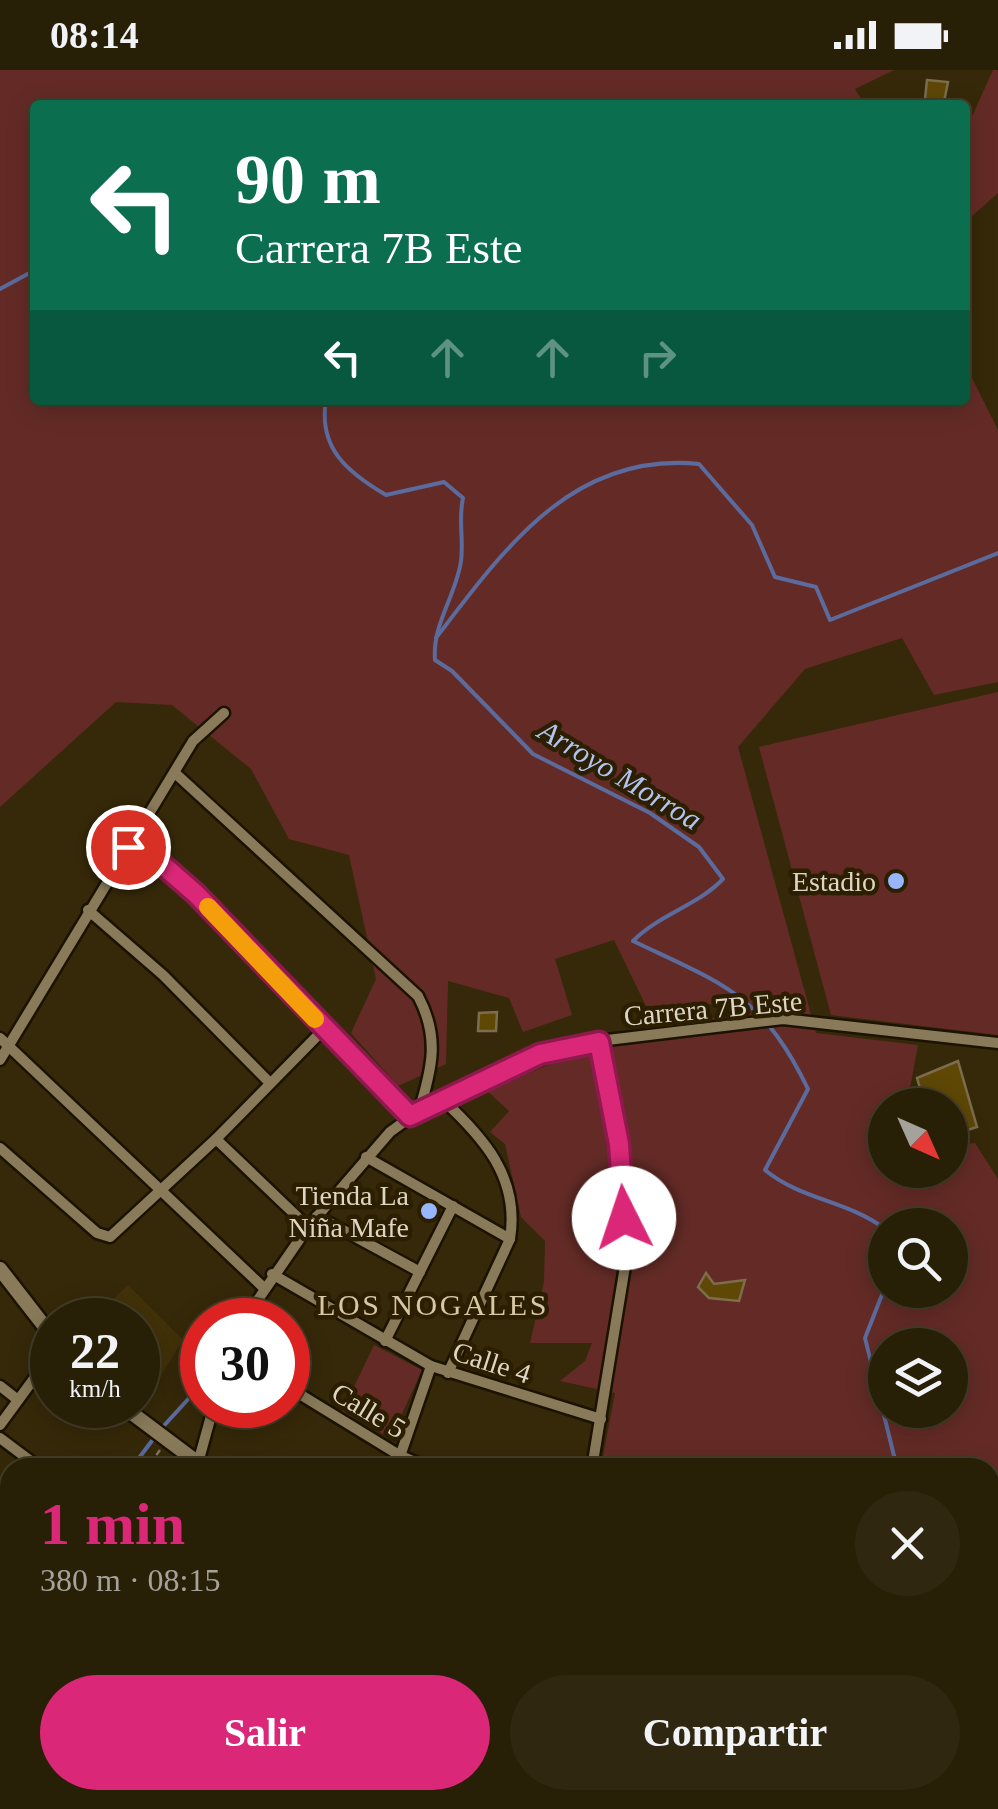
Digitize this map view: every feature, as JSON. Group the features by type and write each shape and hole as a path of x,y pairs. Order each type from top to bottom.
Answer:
{"street":[{"path":"0,1060 4,1041 193,742 224,712"},
{"path":"128,847 156,859 184,883 324,1028 414,1114 434,1063 432,1031 418,996 175,772"},
{"path":"88,910 163,975 270,1084"},
{"name":"Carrera 7B Este","path":"258,1298 272,1274 366,1157 414,1114 540,1054 599,1042 783,1019 998,1043"},
{"path":"0,1148 105,1237 116,1234 324,1028"},
{"path":"4,1041 264,1288"},
{"path":"594,1458 626,1254 619,1144 599,1042"},
{"path":"442,1099 494,1153 512,1218 510,1239 448,1373"},
{"path":"216,1138 308,1228"},
{"path":"366,1157 510,1239"},
{"path":"385,1341 452,1206"},
{"path":"317,1216 420,1272"},
{"path":"0,1269 30,1308"},
{"name":"Calle 4","path":"272,1274 431,1366 601,1419"},
{"path":"398,1458 431,1366"},
{"path":"0,1425 30,1384"},
{"path":"0,1386 18,1400"},
{"name":"Calle 5","path":"310,1400 406,1458"},
{"path":"150,1428 192,1458"},
{"path":"203,1458 209,1428"},
{"path":"0,1438 27,1458"}],"path":[{"path":"151,1458 161,1437"}],"shaded area":[{"path":"0,70 894,70 855,89 862,100 30,100 30,405 970,405 970,374 998,430 998,682 934,695 902,638 805,669 738,747 816,1033 918,1045 910,1088 868,1088 868,1188 968,1188 968,1144 975,1143 998,1179 998,1458 603,1458 615,1393 560,1381 585,1361 592,1343 530,1343 544,1282 545,1241 521,1217 505,1144 490,1132 509,1111 486,1090 549,1065 734,1012 720,1004 646,1006 614,940 555,959 572,1015 523,1032 509,998 448,981 446,1064 398,1086 351,1033 376,979 349,855 289,839 251,769 172,705 116,702 0,807"},
{"path":"993,70 998,70 998,193 970,221 970,121"},
{"name":"Estadio","path":"998,692 998,1035 831,1015 759,747"},
{"path":"128,1285 141,1298 115,1298"},
{"path":"160,1317 180,1337 180,1345 160,1377"},
{"path":"374,1345 422,1370 391,1438 342,1412"}],"building":[{"path":"927,80 948,82 944,100 925,99"},
{"path":"497,1012 496,1031 478,1031 479,1013"},
{"path":"958,1061 966,1088 920,1088 917,1078"},
{"path":"968,1096 977,1127 968,1130"},
{"path":"706,1273 714,1284 745,1280 739,1301 709,1298 698,1287"}],"waterway":[{"name":"Arroyo Morroa","path":"0,289 30,273"},
{"name":"Arroyo Morroa","path":"326,405 331,445 359,477 386,495 444,482 463,498 461,561 437,634 435,660 452,671 533,754 650,813 699,847 723,879 633,941 716,982 756,1012 774,1032 808,1089 765,1170 794,1188 868,1218"},
{"path":"436,638 488,571 546,513 578,490 614,473 654,464 699,464 752,525 775,577 816,587 830,620 998,553"},
{"name":"Arroyo Morroa","path":"877,1308 865,1338 895,1458"},
{"path":"160,1430 180,1408"},
{"path":"139,1458 154,1438"}],"slow traffic":[{"path":"208,907 315,1019"}],"place":[{"name":"Estadio","path":"896,881"},
{"name":"Tienda La Niña Mafe","path":"429,1211"}],"district":[{"name":"LOS NOGALES","path":"433,1305"}],"route":[{"path":"128,847 156,859 196,894 410,1116 540,1054 599,1042 619,1144 624,1218"}]}
